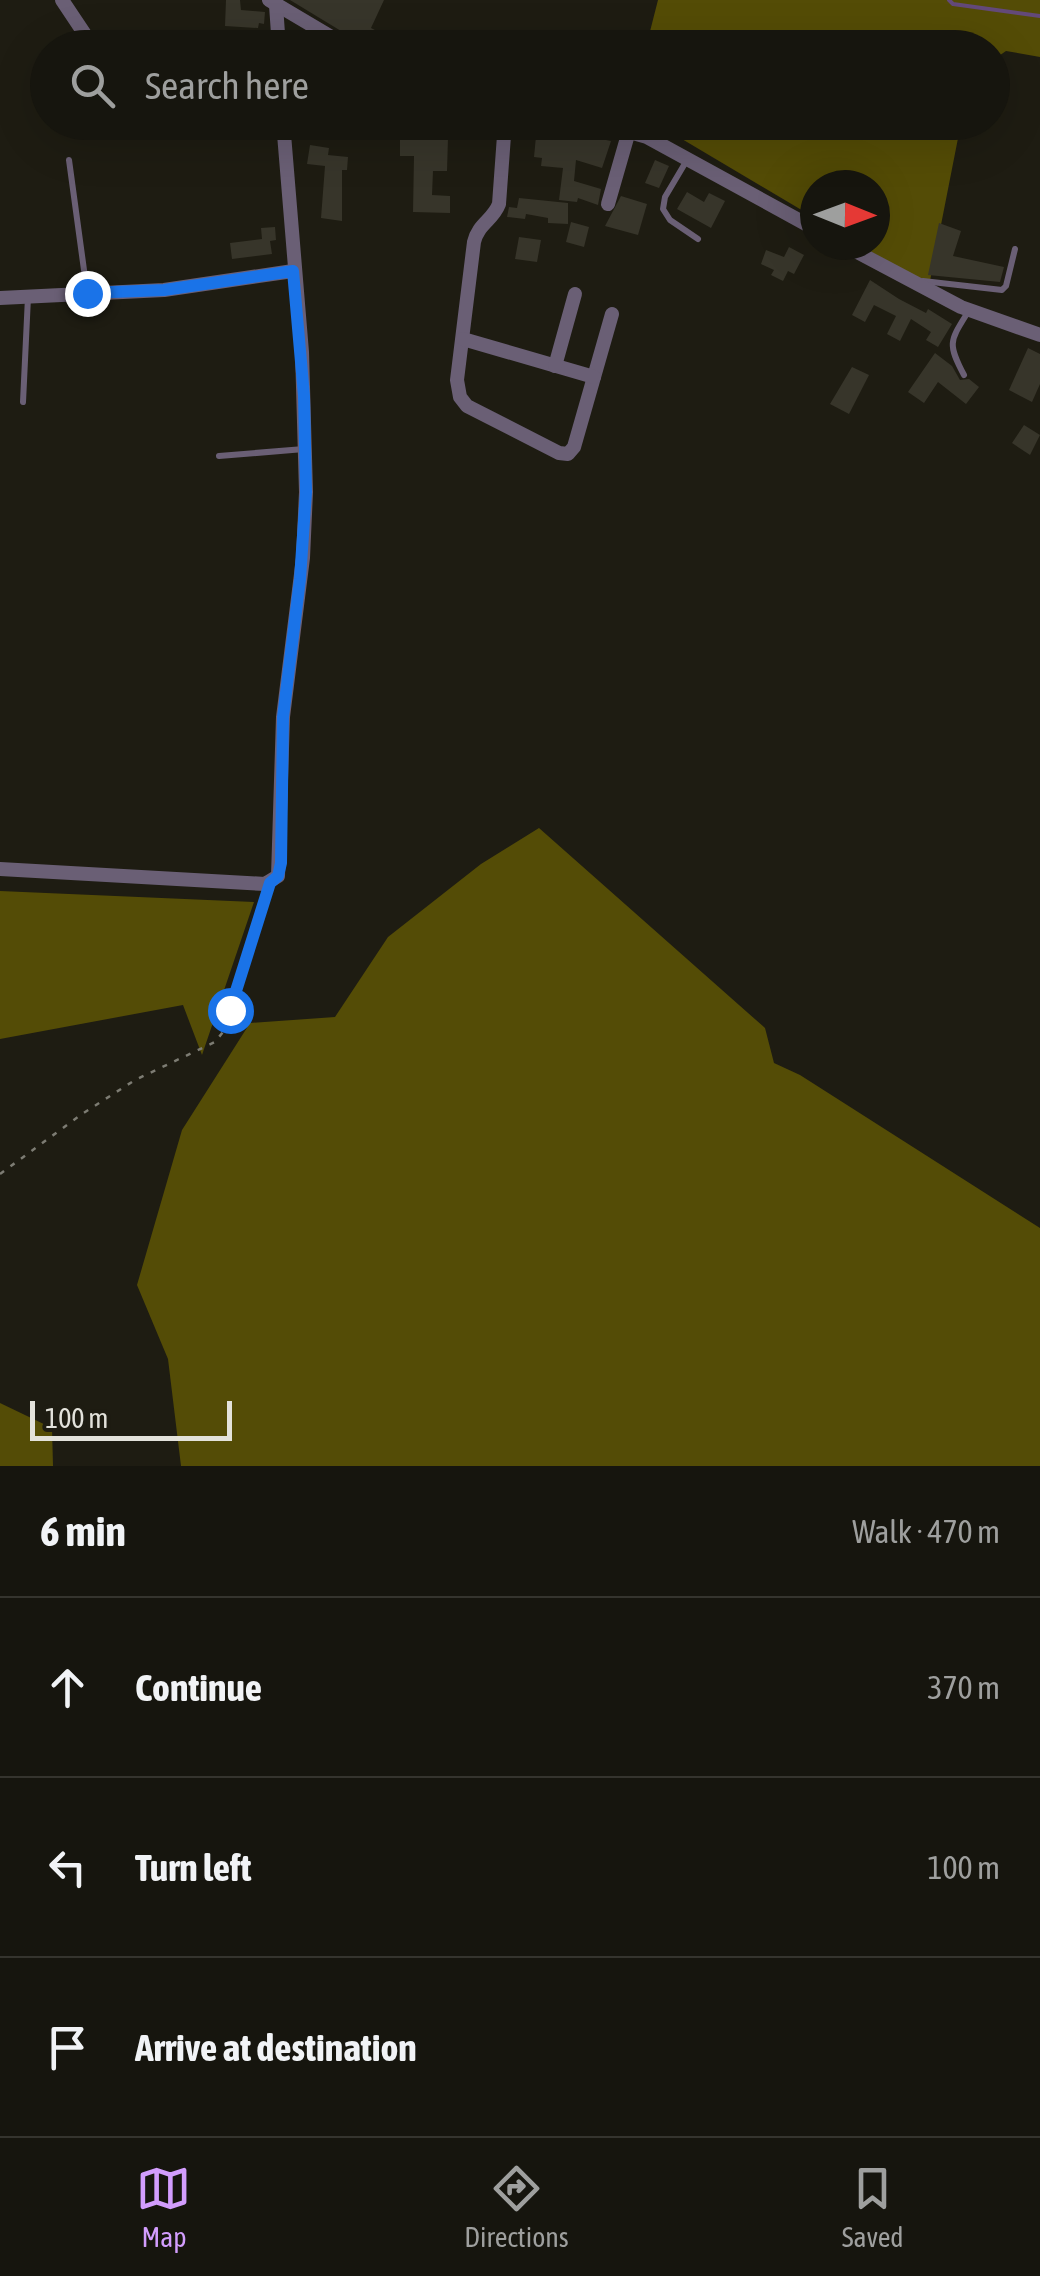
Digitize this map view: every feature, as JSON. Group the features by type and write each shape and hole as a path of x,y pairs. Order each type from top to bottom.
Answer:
{"street":[{"path":"62,0 82,30"},
{"path":"272,2 276,30"},
{"path":"272,2 319,30"},
{"path":"0,868 270,883 278,876 283,717 302,558 306,449 285,140"},
{"path":"503,140 499,204 476,235 457,386 464,402 559,454 568,454 574,447 612,314"},
{"path":"608,204 626,140"},
{"path":"647,140 800,221"},
{"path":"872,260 968,310 1040,335"},
{"path":"0,298 164,290 293,271"},
{"path":"555,366 574,294"},
{"path":"464,339 594,377"}],"lane":[{"path":"69,160 87,293"},
{"path":"688,160 665,197 663,209 670,220 698,239"},
{"path":"907,279 1002,290 1015,248"},
{"path":"23,402 28,296"},
{"path":"964,375 952,353 951,342 968,310"},
{"path":"219,456 306,449"}],"path":[{"path":"0,1174 136,1080 215,1042 223,1032 270,883"}],"shaded area":[{"path":"658,0 1040,0 1040,57 1010,52 1010,30 650,30"},
{"path":"684,140 958,140 929,286 885,260 890,260 890,170 800,170 800,209"},
{"path":"539,828 765,1028 774,1063 800,1075 1040,1228 1040,1466 181,1466 168,1359 137,1285 182,1130 250,1023 335,1017 388,937 481,864"},
{"path":"0,891 254,902 202,1055 183,1005 0,1039"},
{"path":"0,1403 52,1428 53,1466 0,1466"}],"building":[{"path":"226,0 240,0 241,10 265,12 264,24 259,23 258,28 225,26"},
{"path":"290,0 384,0 371,28 375,30 339,30"},
{"path":"400,140 448,140 447,171 433,171 432,195 450,196 450,213 413,212 414,156 400,156"},
{"path":"536,140 611,141 602,168 576,160 574,181 601,189 598,205 578,198 577,202 559,200 563,168 541,166 542,158 534,157"},
{"path":"310,145 329,148 328,155 348,157 347,170 342,170 342,221 321,218 325,166 307,164"},
{"path":"655,160 669,166 659,188 645,183"},
{"path":"687,192 704,202 709,193 725,201 711,228 677,209"},
{"path":"621,196 647,204 638,235 605,226"},
{"path":"519,198 568,203 568,224 548,223 548,218 526,214 525,219 507,217 509,207 517,208"},
{"path":"571,222 589,227 584,247 566,242"},
{"path":"939,223 961,231 953,256 1004,267 1000,282 928,275"},
{"path":"275,227 276,240 270,241 272,254 232,259 230,243 262,239 261,228"},
{"path":"519,237 541,240 537,262 515,259"},
{"path":"789,247 800,253 801,260 794,274 788,271 783,281 771,275 774,270 761,264 766,250 784,257"},
{"path":"870,280 899,299 926,313 928,309 952,324 938,347 926,340 931,332 911,319 900,341 887,334 896,316 874,305 865,322 852,315"},
{"path":"1028,348 1040,354 1040,384 1032,402 1009,390"},
{"path":"935,353 952,366 960,380 969,379 979,387 966,404 938,382 924,403 908,392"},
{"path":"852,367 869,375 849,414 830,404"},
{"path":"1024,425 1040,435 1030,455 1012,443"}],"waterway":[{"path":"949,0 953,4 1040,16"}],"route":[{"path":"87,293 164,290 293,271 302,352 306,492 283,717 281,863 278,876 270,883 230,1010"}]}
